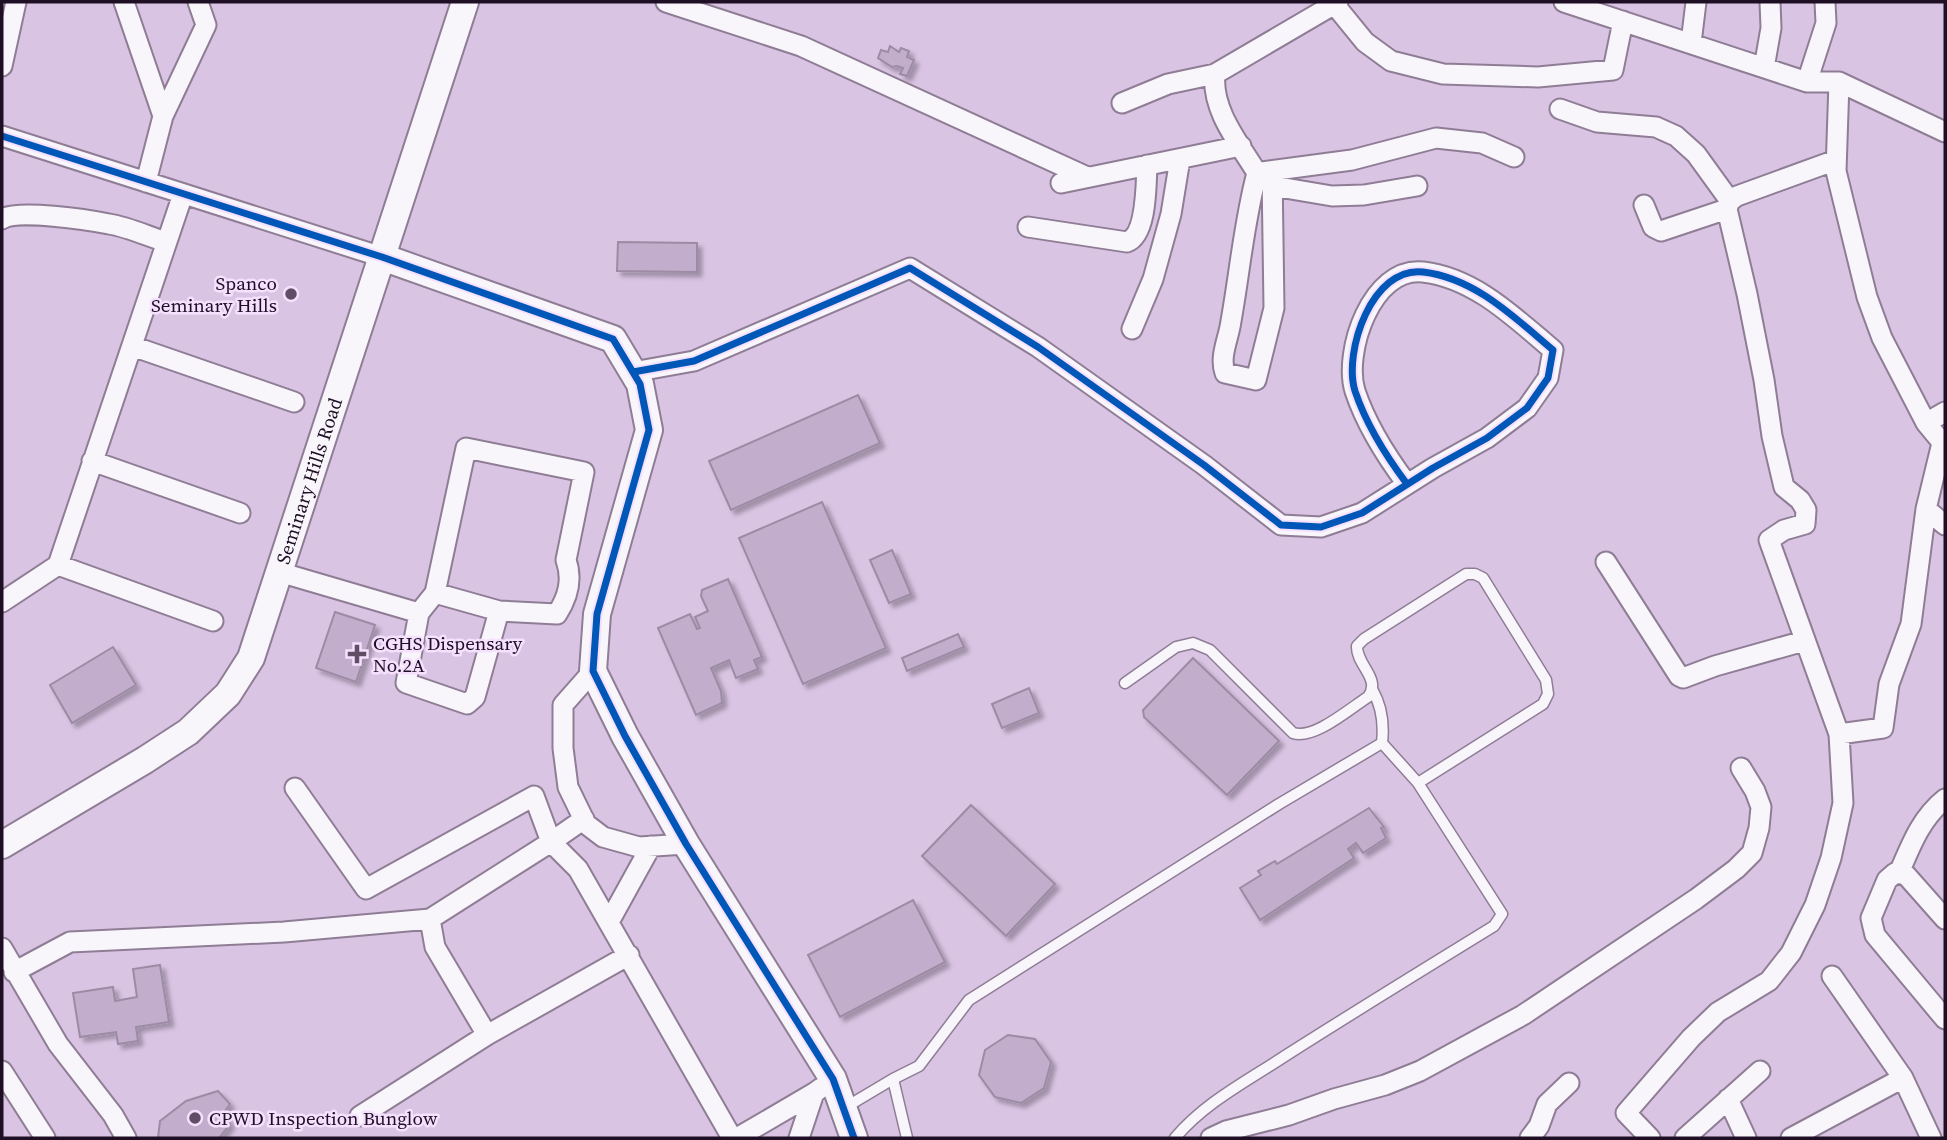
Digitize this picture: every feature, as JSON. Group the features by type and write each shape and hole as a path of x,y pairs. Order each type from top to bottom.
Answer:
{"street":[{"path":"2,66 5,37 16,2"},
{"path":"124,2 163,116"},
{"path":"146,182 163,116 206,25 198,2"},
{"name":"Seminary Hills Road","path":"2,845 188,732 228,694 251,658 465,2"},
{"path":"666,2 801,46 1087,177"},
{"path":"1564,2 1807,82 1839,82 1945,132"},
{"path":"1691,43 1696,2"},
{"path":"1764,68 1772,28 1770,2"},
{"path":"1807,82 1826,23 1825,2"},
{"path":"1122,103 1168,84 1215,74 1336,3 1366,42 1391,61 1443,74 1538,77 1613,70 1623,21"},
{"path":"1215,74 1219,108 1241,146 1267,177 1332,196 1364,195 1417,186"},
{"path":"1839,82 1836,172 1867,297 1882,338 1926,423 1944,445 1926,509 1911,624 1889,684 1883,727 1839,734"},
{"path":"1560,109 1597,122 1656,127 1676,136 1696,154 1729,205 1784,487 1800,500 1806,510 1805,524 1784,530 1769,540 1839,734 1843,803 1831,858 1815,905 1791,953 1769,981 1718,1012 1646,1087 1626,1113 1650,1138"},
{"path":"2,136 382,257 613,339 640,384 649,430 597,614 593,671 625,736 824,1086 842,1110 854,1138"},
{"path":"1267,177 1274,308 1256,380 1225,373 1222,364 1231,324 1247,209 1267,177 1352,160 1436,138 1482,143 1514,157"},
{"path":"1061,183 1241,146"},
{"path":"1132,329 1153,279 1171,214 1180,159"},
{"path":"1644,205 1653,227 1661,231 1729,205 1737,196 1836,160"},
{"path":"1028,227 1127,242 1134,240 1138,234 1146,195 1147,165"},
{"path":"2,602 58,565 183,194"},
{"path":"2,219 8,215 50,216 111,224 166,242"},
{"path":"632,372 694,361 910,268 1038,347 1204,465 1281,525 1321,527 1362,513 1487,438 1527,408 1548,379 1553,351 1503,308 1462,282 1421,271 1398,275 1380,290 1363,319 1354,350 1355,389 1375,434 1407,484"},
{"path":"132,346 294,402"},
{"path":"1926,423 1945,412"},
{"path":"435,593 499,611 557,614 569,591 570,571 566,560 584,472 466,448 435,593 419,613 406,684 467,704 475,697 499,611"},
{"path":"92,461 240,513"},
{"path":"1926,509 1945,525"},
{"path":"1606,562 1679,677 1804,641"},
{"path":"58,565 213,621"},
{"path":"279,572 419,613"},
{"path":"593,671 563,705 563,748 568,788 586,824 603,837 639,847 686,844"},
{"path":"1211,1138 1226,1131 1289,1115 1385,1085 1420,1071 1523,1014 1696,900 1752,853 1761,807 1741,768"},
{"path":"295,788 366,889 534,796 551,842 578,869 735,1138 824,1086"},
{"path":"1899,873 1914,836 1928,815 1945,799"},
{"path":"14,972 70,942 284,932 430,919 584,819"},
{"path":"609,922 651,846"},
{"path":"1945,919 1906,875 1899,873 1887,880 1871,918 1875,934 1945,1019"},
{"path":"430,919 435,947 487,1035"},
{"path":"2,948 58,1044 113,1115 126,1138"},
{"path":"360,1116 487,1035 629,955"},
{"path":"1832,976 1903,1078 1931,1138"},
{"path":"1685,1138 1760,1070"},
{"path":"2,1071 46,1138"},
{"path":"1791,1138 1903,1078"},
{"path":"1530,1138 1539,1126 1547,1104 1569,1083"},
{"path":"799,1138 824,1086"},
{"path":"1728,1099 1746,1138"}],"lane":[{"path":"1382,743 1384,730 1379,701 1357,653 1357,646 1466,574 1483,578 1546,680 1548,694 1543,704 1418,783"},
{"path":"1125,683 1176,647 1193,643 1210,650 1285,726 1300,735 1312,733 1373,691"},
{"path":"1175,1138 1191,1119 1231,1091 1494,926 1502,914 1418,783 1382,743"},
{"path":"842,1110 919,1066 969,1000 1279,804 1382,743"},
{"path":"893,1079 907,1138"}],"building":[{"path":"890,46 899,52 901,48 909,51 907,57 914,60 907,76 900,74 903,68 892,67 878,58 881,50 888,52"},
{"path":"618,242 697,243 697,272 617,271"},
{"path":"858,395 880,443 731,510 709,461"},
{"path":"822,502 886,648 803,684 739,538"},
{"path":"892,550 911,594 889,603 870,560"},
{"path":"728,579 762,657 754,660 758,669 736,678 729,660 711,668 721,691 722,703 696,715 658,628 690,614 697,629 700,628 695,617 708,611 701,596 702,590"},
{"path":"335,612 375,625 356,682 316,668"},
{"path":"958,634 964,647 907,671 902,658"},
{"path":"113,647 136,685 72,723 50,685"},
{"path":"1193,658 1279,741 1227,795 1144,717 1143,710"},
{"path":"1029,688 1039,713 1002,728 992,704"},
{"path":"971,805 1055,884 1006,936 922,856"},
{"path":"1369,808 1384,827 1381,828 1386,838 1363,853 1356,843 1348,849 1354,858 1260,920 1240,888 1261,875 1258,871 1275,861 1277,864"},
{"path":"913,900 945,962 840,1017 808,955"},
{"path":"160,965 169,1022 136,1027 138,1041 118,1044 116,1032 80,1037 73,993 113,987 115,1001 137,997 133,969"},
{"path":"1008,1035 1035,1039 1051,1062 1044,1088 1021,1103 995,1097 979,1075 985,1050"},
{"name":"CPWD Inspection Bunglow","path":"218,1091 230,1104 223,1114 230,1124 219,1138 158,1138 160,1121 186,1101"}],"cycle path":[{"path":"2,136 382,257 613,339 640,384 649,430 597,614 593,671 625,736 686,844 833,1079 854,1138"},
{"path":"633,372 694,361 910,268 1038,347 1204,465 1281,525 1321,527 1362,513 1487,438 1527,408 1548,378 1553,350 1524,325 1493,301 1460,282 1423,272 1405,274 1389,283 1376,297 1365,315 1353,355 1355,391 1365,416 1407,484"}],"place":[{"name":"Spanco Seminary Hills","path":"291,294"},
{"name":"CGHS Dispensary No.2A","path":"357,654"},
{"name":"CPWD Inspection Bunglow","path":"195,1118"}]}
